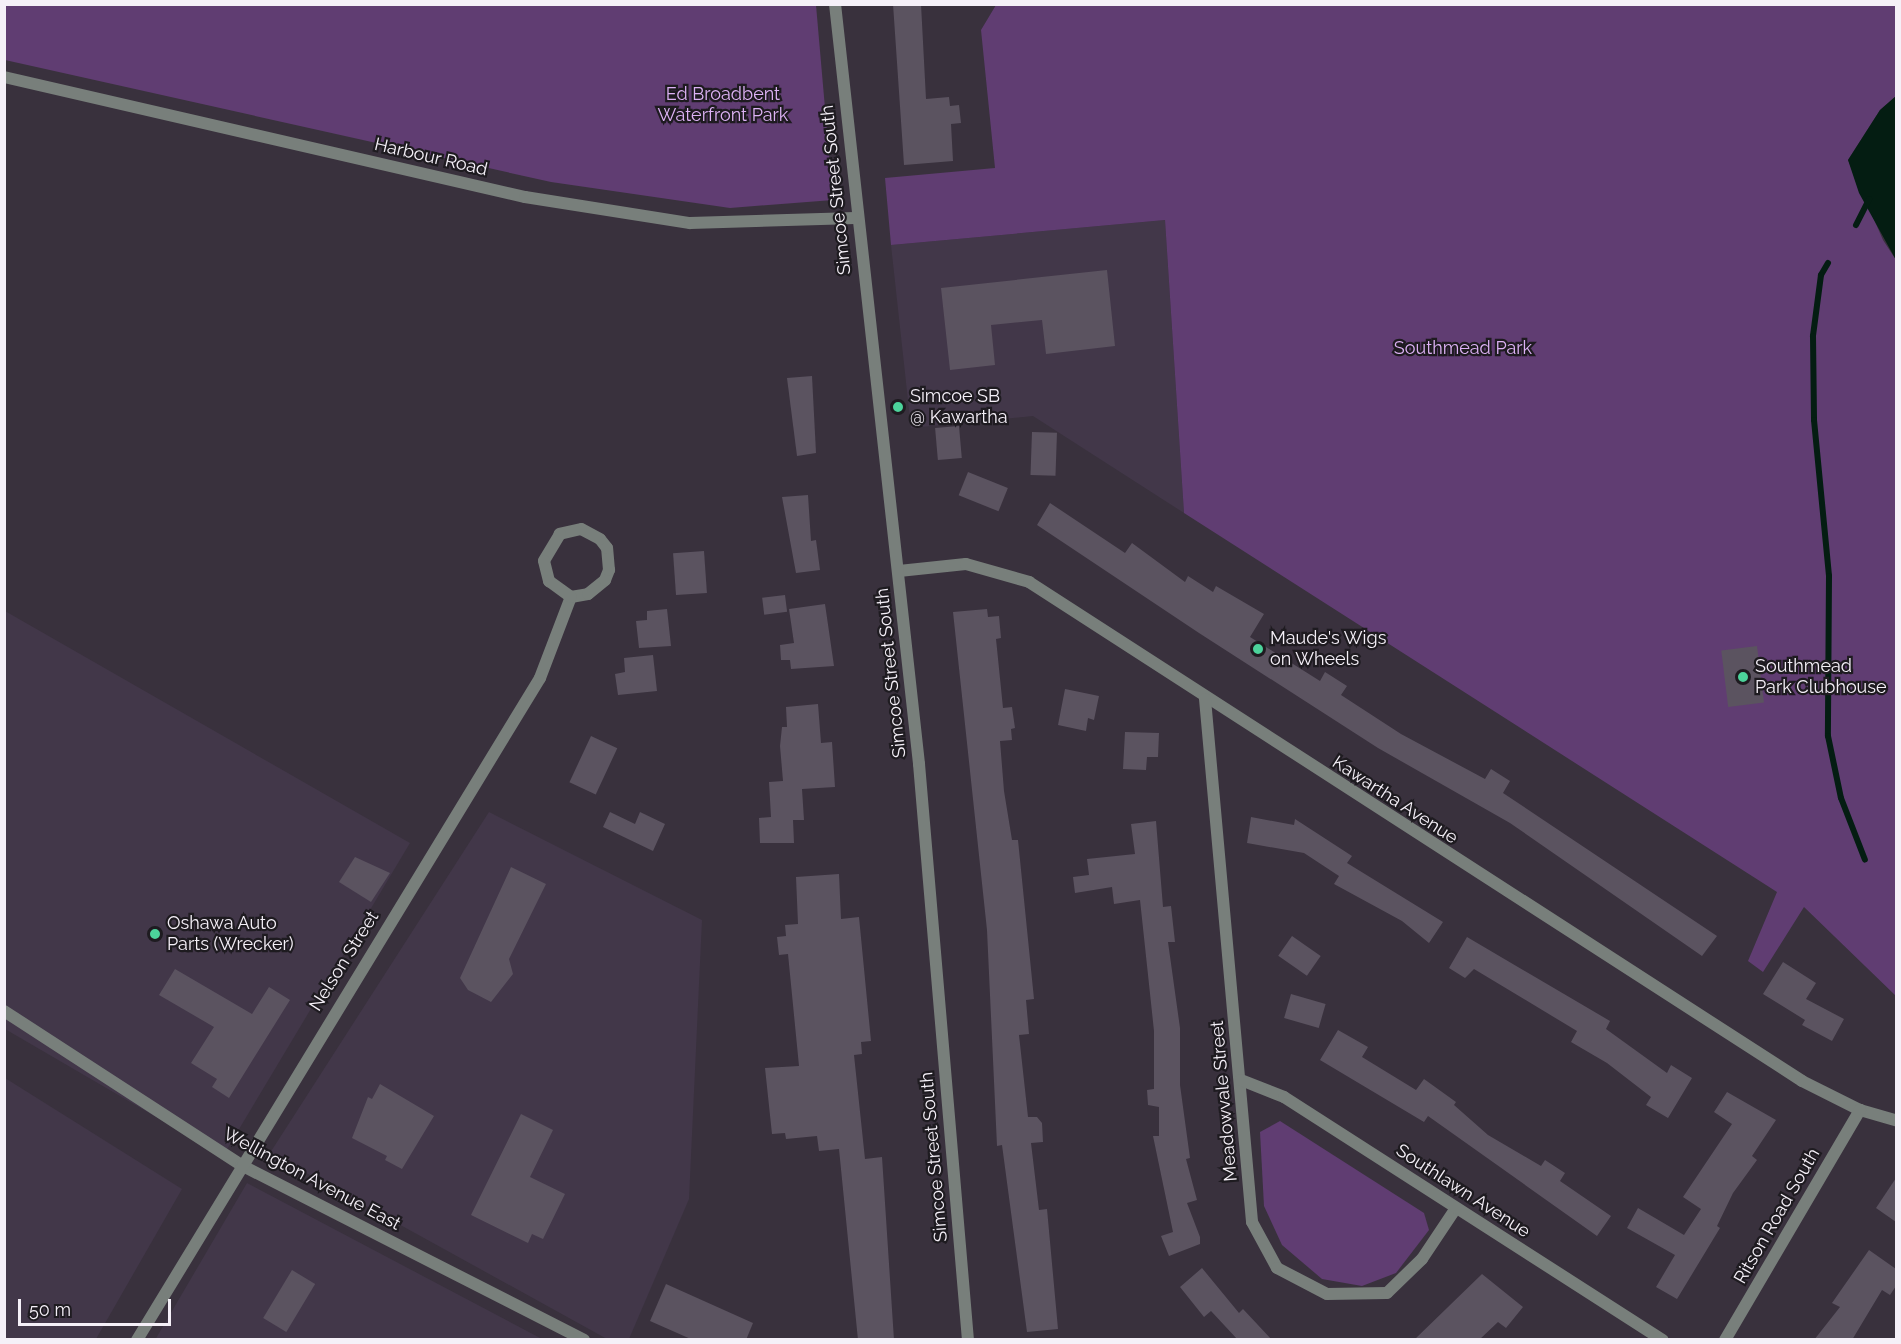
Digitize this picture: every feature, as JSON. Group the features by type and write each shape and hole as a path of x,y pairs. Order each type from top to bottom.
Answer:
{"street":[{"name":"Simcoe Street South","path":"835,4 855,218 899,571 968,1340"},
{"name":"Harbour Road","path":"4,77 525,197 690,223 855,218"},
{"path":"581,530 600,539 609,570 598,588 571,597 549,581 543,561 560,534 581,530"},
{"name":"Kawartha Avenue","path":"899,571 966,564 1029,582 1204,699 1692,1013 1802,1081 1860,1110 1896,1120"},
{"name":"Nelson Street","path":"137,1340 241,1165 540,678 571,597"},
{"name":"Meadowvale Street","path":"1204,699 1241,1080 1252,1222 1277,1268 1327,1294 1387,1293 1422,1259 1456,1208"},
{"name":"Wellington Avenue East","path":"4,1011 241,1165 584,1340"},
{"name":"Southlawn Avenue","path":"1241,1080 1284,1097 1663,1340"},
{"name":"Ritson Road South","path":"1725,1340 1860,1110"}],"shaded area":[{"path":"1896,96 1896,260 1859,193 1848,160 1880,110"},
{"path":"1165,220 1184,513 1033,416 911,428 891,245"},
{"path":"5,611 410,843 223,1156 5,1029"},
{"path":"489,812 702,920 689,1199 629,1339 607,1339 270,1153"},
{"path":"5,1078 182,1189 96,1339 5,1339"},
{"path":"247,1183 542,1339 155,1340"}],"green space":[{"name":"Ed Broadbent Waterfront Park","path":"5,4 816,5 833,200 730,208 551,182 5,60"},
{"name":"Southmead Park","path":"996,5 1896,5 1896,96 1880,110 1848,160 1883,240 1896,260 1896,996 1804,907 1763,972 1748,961 1777,892 1184,513 1165,220 891,245 885,178 995,168 981,30"},
{"path":"1280,1121 1424,1213 1429,1230 1396,1273 1362,1286 1322,1279 1282,1245 1264,1206 1260,1132"}],"building":[{"path":"893,4 921,4 926,99 949,97 950,106 959,105 961,123 951,124 953,161 904,165"},
{"path":"1107,270 1115,346 1046,354 1042,320 991,325 995,365 950,370 941,288"},
{"path":"812,376 816,453 797,456 787,378"},
{"path":"959,426 962,458 938,460 935,428"},
{"path":"1032,432 1057,433 1055,476 1030,475"},
{"path":"968,472 1008,488 999,511 959,495"},
{"path":"808,495 811,541 816,540 820,570 796,573 782,497"},
{"path":"1050,503 1125,553 1132,543 1185,582 1188,576 1213,592 1216,586 1264,614 1250,637 1320,681 1325,672 1347,686 1341,695 1401,734 1485,779 1491,769 1510,781 1503,793 1717,936 1702,956 1510,823 1378,748 1199,633 1037,525"},
{"path":"704,551 707,593 676,595 673,553"},
{"path":"785,595 787,612 764,615 762,598"},
{"path":"825,604 834,666 791,669 790,660 781,660 780,645 794,643 789,609"},
{"path":"667,609 671,646 639,648 636,621 647,620 647,611"},
{"path":"987,609 988,617 999,616 1001,638 996,639 1003,708 1012,707 1015,728 1011,729 1012,740 1000,741 1004,791 1012,840 1018,840 1034,999 1026,1000 1029,1034 1019,1035 1028,1117 1037,1117 1042,1123 1043,1142 1031,1143 1039,1210 1047,1209 1058,1329 1027,1332 1002,1145 997,1146 987,930 953,612"},
{"name":"Southmead Park Clubhouse","path":"1757,646 1764,703 1728,707 1721,650"},
{"path":"653,655 657,691 618,695 615,674 625,672 624,658"},
{"path":"1065,689 1099,696 1094,720 1088,718 1086,731 1058,725"},
{"path":"818,704 821,743 832,742 835,787 802,789 804,820 793,820 794,843 760,843 759,818 771,817 769,782 783,781 780,746 782,727 787,727 786,707"},
{"path":"1125,732 1159,733 1158,757 1147,757 1146,770 1123,769"},
{"path":"591,736 617,748 596,794 569,782"},
{"path":"610,812 635,824 640,812 665,824 653,851 603,827"},
{"path":"1251,817 1294,825 1295,819 1352,856 1347,863 1443,922 1429,943 1402,921 1334,884 1339,876 1304,853 1247,843"},
{"path":"1156,821 1163,907 1171,906 1175,942 1168,942 1180,1028 1180,1085 1190,1158 1186,1159 1197,1200 1187,1203 1200,1237 1200,1244 1169,1256 1161,1236 1173,1232 1153,1136 1159,1136 1159,1107 1148,1105 1147,1090 1154,1089 1154,1031 1140,900 1114,904 1112,887 1075,893 1073,877 1089,875 1087,859 1135,854 1131,824"},
{"path":"355,857 390,873 371,902 339,882"},
{"path":"511,867 546,884 509,959 513,974 491,1002 468,990 460,978"},
{"path":"839,874 841,919 859,917 871,1041 861,1042 862,1054 854,1055 865,1159 882,1157 894,1340 858,1340 839,1149 819,1151 817,1136 786,1139 785,1133 772,1134 765,1068 799,1066 788,954 779,955 777,937 786,936 785,925 798,924 796,877"},
{"path":"1292,936 1321,956 1307,976 1278,956"},
{"path":"1467,937 1610,1021 1606,1029 1667,1073 1671,1065 1692,1078 1668,1118 1646,1105 1651,1097 1607,1063 1571,1042 1577,1031 1474,969 1465,978 1449,968"},
{"path":"1783,962 1816,983 1806,999 1844,1019 1832,1041 1802,1025 1805,1020 1763,994"},
{"path":"175,969 252,1014 269,987 290,1000 229,1098 212,1087 217,1079 191,1063 214,1027 159,995"},
{"path":"1291,994 1326,1004 1319,1028 1284,1018"},
{"path":"1338,1030 1368,1047 1362,1057 1416,1090 1424,1079 1456,1102 1454,1105 1488,1135 1541,1166 1545,1160 1565,1173 1560,1181 1611,1216 1597,1236 1428,1116 1424,1122 1320,1060"},
{"path":"380,1084 434,1116 402,1169 385,1160 387,1156 352,1138 368,1097 372,1099"},
{"path":"1727,1092 1776,1120 1752,1156 1757,1160 1733,1193 1717,1226 1720,1228 1677,1299 1656,1287 1675,1255 1627,1228 1638,1208 1684,1235 1701,1209 1683,1197 1732,1124 1714,1112"},
{"path":"521,1114 553,1130 530,1177 565,1194 543,1239 532,1234 528,1243 471,1215"},
{"path":"1896,1178 1896,1222 1876,1208"},
{"path":"1869,1250 1896,1269 1896,1286 1890,1295 1882,1290 1852,1340 1814,1340 1840,1307 1832,1303"},
{"path":"1202,1268 1239,1313 1243,1309 1272,1340 1238,1340 1211,1311 1204,1317 1180,1287"},
{"path":"292,1270 315,1284 286,1332 263,1318"},
{"path":"1482,1274 1523,1307 1506,1328 1498,1322 1479,1340 1414,1340"},
{"path":"666,1284 753,1323 746,1340 693,1340 650,1321"}],"waterway":[{"path":"1856,225 1869,199"},
{"path":"1828,263 1821,275 1813,336 1814,420 1829,576 1828,736 1841,798 1865,860"}],"place":[{"name":"Simcoe SB @ Kawartha","path":"898,407"},
{"name":"Maude's Wigs on Wheels","path":"1258,649"},
{"name":"Southmead Park Clubhouse","path":"1743,677"},
{"name":"Oshawa Auto Parts (Wrecker)","path":"155,934"}]}
